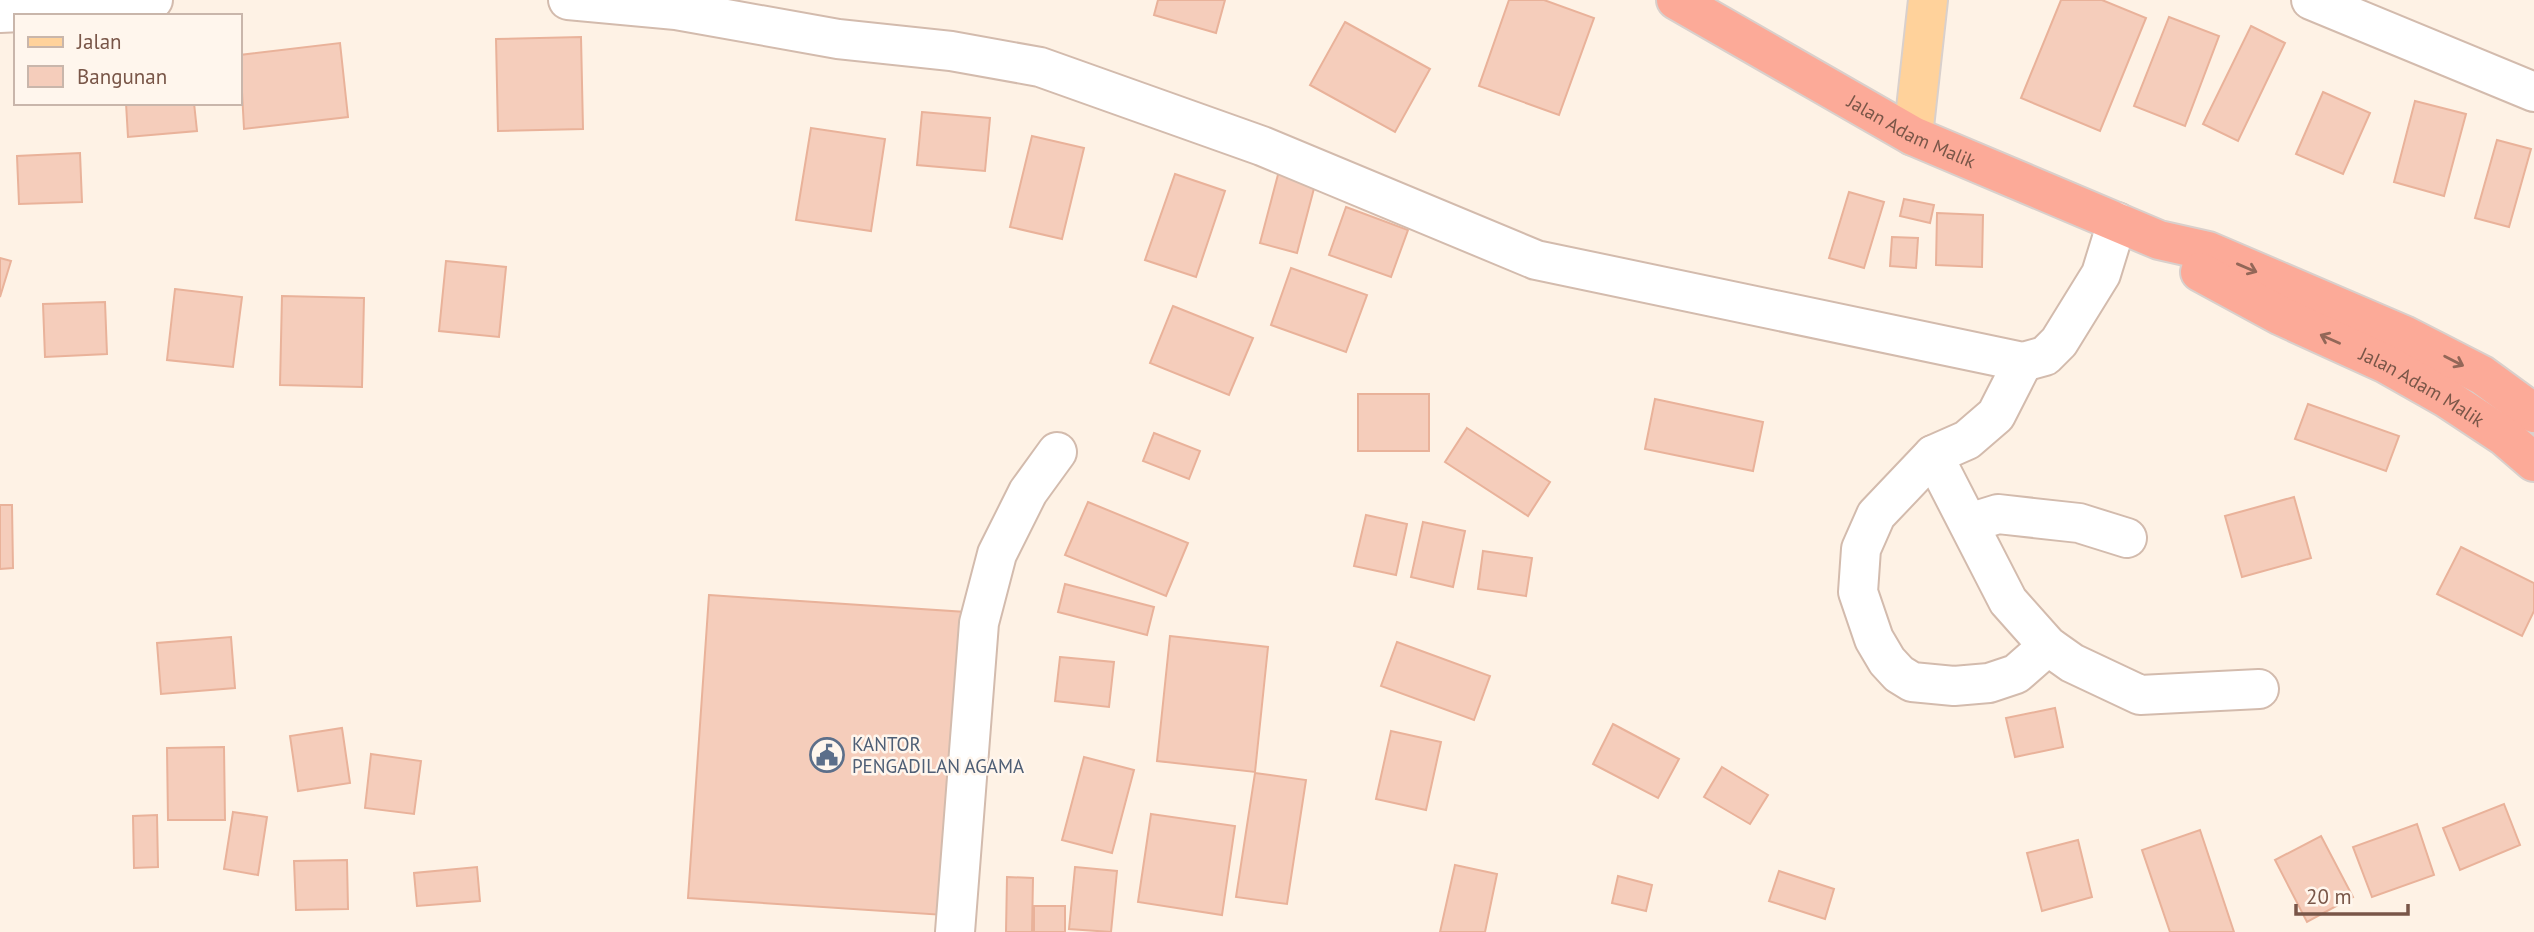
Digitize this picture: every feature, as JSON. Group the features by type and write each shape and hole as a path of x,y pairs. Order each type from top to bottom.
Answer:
{"highway":[{"name":"Jalan Adam Malik","path":"1676,0 1913,136 2159,240 2208,251 2404,335 2482,375 2534,412"},
{"name":"Jalan Adam Malik","path":"2159,240 2196,270 2256,303 2386,364 2446,398 2505,437 2534,463"}],"main road":[{"path":"1913,136 1928,0"}],"street":[{"path":"0,13 84,9 153,0"},
{"path":"568,0 676,10 838,39 951,51 1040,67 1262,146 1536,260 2023,362 2045,356 2059,342 2101,274 2118,222"},
{"path":"2311,0 2534,92"},
{"path":"2023,362 1996,415 1967,440 1933,455 1876,515 1861,549 1858,592 1874,639 1887,661 1899,674 1912,682 1954,686 1989,683 2017,674 2048,646"},
{"path":"955,932 979,623 996,554 1028,492 1057,452"},
{"path":"1933,455 2008,601 2048,646 2105,681 2140,695 2259,689"},
{"path":"1969,523 1998,514 2079,523 2127,538"}],"building":[{"path":"1158,0 1225,0 1216,33 1154,15"},
{"path":"1509,0 1544,0 1594,18 1559,115 1479,86"},
{"path":"2061,0 2102,0 2146,18 2100,131 2021,98"},
{"path":"2169,17 2219,36 2185,126 2134,106"},
{"path":"1345,22 1430,69 1395,132 1310,85"},
{"path":"2251,26 2285,43 2238,141 2203,124"},
{"path":"581,37 583,129 498,131 496,39"},
{"path":"340,43 348,117 244,129 242,55"},
{"path":"2323,92 2370,113 2343,174 2296,154"},
{"path":"2415,101 2466,114 2444,196 2394,182"},
{"path":"126,105 194,105 197,131 128,137"},
{"path":"922,112 990,118 985,171 917,165"},
{"path":"811,128 885,139 871,231 796,220"},
{"path":"1032,136 1084,148 1062,239 1010,227"},
{"path":"2497,140 2531,149 2509,227 2475,218"},
{"path":"80,153 82,202 19,204 17,156"},
{"path":"1280,167 1317,177 1297,253 1260,243"},
{"path":"1175,174 1225,191 1196,277 1145,260"},
{"path":"1849,192 1884,202 1864,268 1829,258"},
{"path":"1904,199 1934,205 1930,223 1900,216"},
{"path":"1346,207 1408,230 1391,277 1329,255"},
{"path":"1937,213 1983,215 1982,267 1936,265"},
{"path":"1892,237 1918,238 1916,268 1890,266"},
{"path":"0,258 11,261 0,297"},
{"path":"446,261 506,267 499,337 439,331"},
{"path":"1291,268 1367,295 1346,352 1271,325"},
{"path":"175,289 242,297 233,367 167,360"},
{"path":"282,296 364,298 362,387 280,385"},
{"path":"105,302 107,354 45,357 43,304"},
{"path":"1173,306 1253,338 1229,395 1150,363"},
{"path":"1358,394 1429,394 1429,451 1358,451"},
{"path":"1655,399 1763,422 1753,471 1645,449"},
{"path":"2308,404 2399,436 2386,471 2295,439"},
{"path":"1467,428 1550,482 1528,516 1445,462"},
{"path":"1154,433 1200,451 1189,479 1143,461"},
{"path":"2294,497 2311,558 2242,577 2225,516"},
{"path":"1088,502 1188,543 1166,596 1065,555"},
{"path":"0,505 12,505 13,568 0,569"},
{"path":"1366,515 1407,524 1396,575 1354,566"},
{"path":"1423,522 1465,531 1453,587 1411,577"},
{"path":"2461,547 2534,583 2534,611 2522,636 2437,594"},
{"path":"1483,551 1532,558 1526,596 1478,589"},
{"path":"1065,584 1154,607 1147,635 1058,612"},
{"name":"KANTOR PENGADILAN AGAMA","path":"709,595 966,612 944,915 688,898"},
{"path":"1170,636 1268,647 1255,772 1157,761"},
{"path":"231,637 235,688 161,694 157,643"},
{"path":"1397,642 1490,676 1474,720 1381,686"},
{"path":"1060,657 1114,662 1109,707 1055,701"},
{"path":"2055,708 2063,747 2015,757 2006,718"},
{"path":"1613,724 1679,759 1658,798 1593,764"},
{"path":"342,728 350,783 298,791 290,736"},
{"path":"1391,731 1441,742 1426,810 1376,799"},
{"path":"224,747 225,820 168,820 167,748"},
{"path":"371,754 421,761 414,814 365,808"},
{"path":"1084,757 1134,770 1112,853 1062,840"},
{"path":"1722,767 1768,795 1750,824 1704,797"},
{"path":"1255,773 1306,780 1287,904 1236,897"},
{"path":"2504,804 2520,845 2460,870 2443,828"},
{"path":"233,812 267,817 258,875 224,869"},
{"path":"1151,814 1235,826 1222,915 1138,902"},
{"path":"157,815 158,867 134,868 133,816"},
{"path":"2417,824 2434,875 2372,897 2353,847"},
{"path":"2200,830 2234,932 2170,932 2142,850"},
{"path":"2321,836 2353,897 2307,922 2275,860"},
{"path":"2078,840 2092,897 2042,911 2027,853"},
{"path":"347,860 348,909 296,910 294,861"},
{"path":"1455,865 1497,874 1485,932 1440,932"},
{"path":"477,867 480,901 417,906 414,873"},
{"path":"1075,867 1117,871 1111,932 1069,929"},
{"path":"1779,871 1834,889 1825,919 1769,901"},
{"path":"1618,876 1652,885 1646,911 1612,903"},
{"path":"1007,877 1033,878 1032,932 1006,932"},
{"path":"1034,906 1065,906 1065,932 1034,932"}],"place":[{"name":"KANTOR PENGADILAN AGAMA","path":"827,755"}]}
